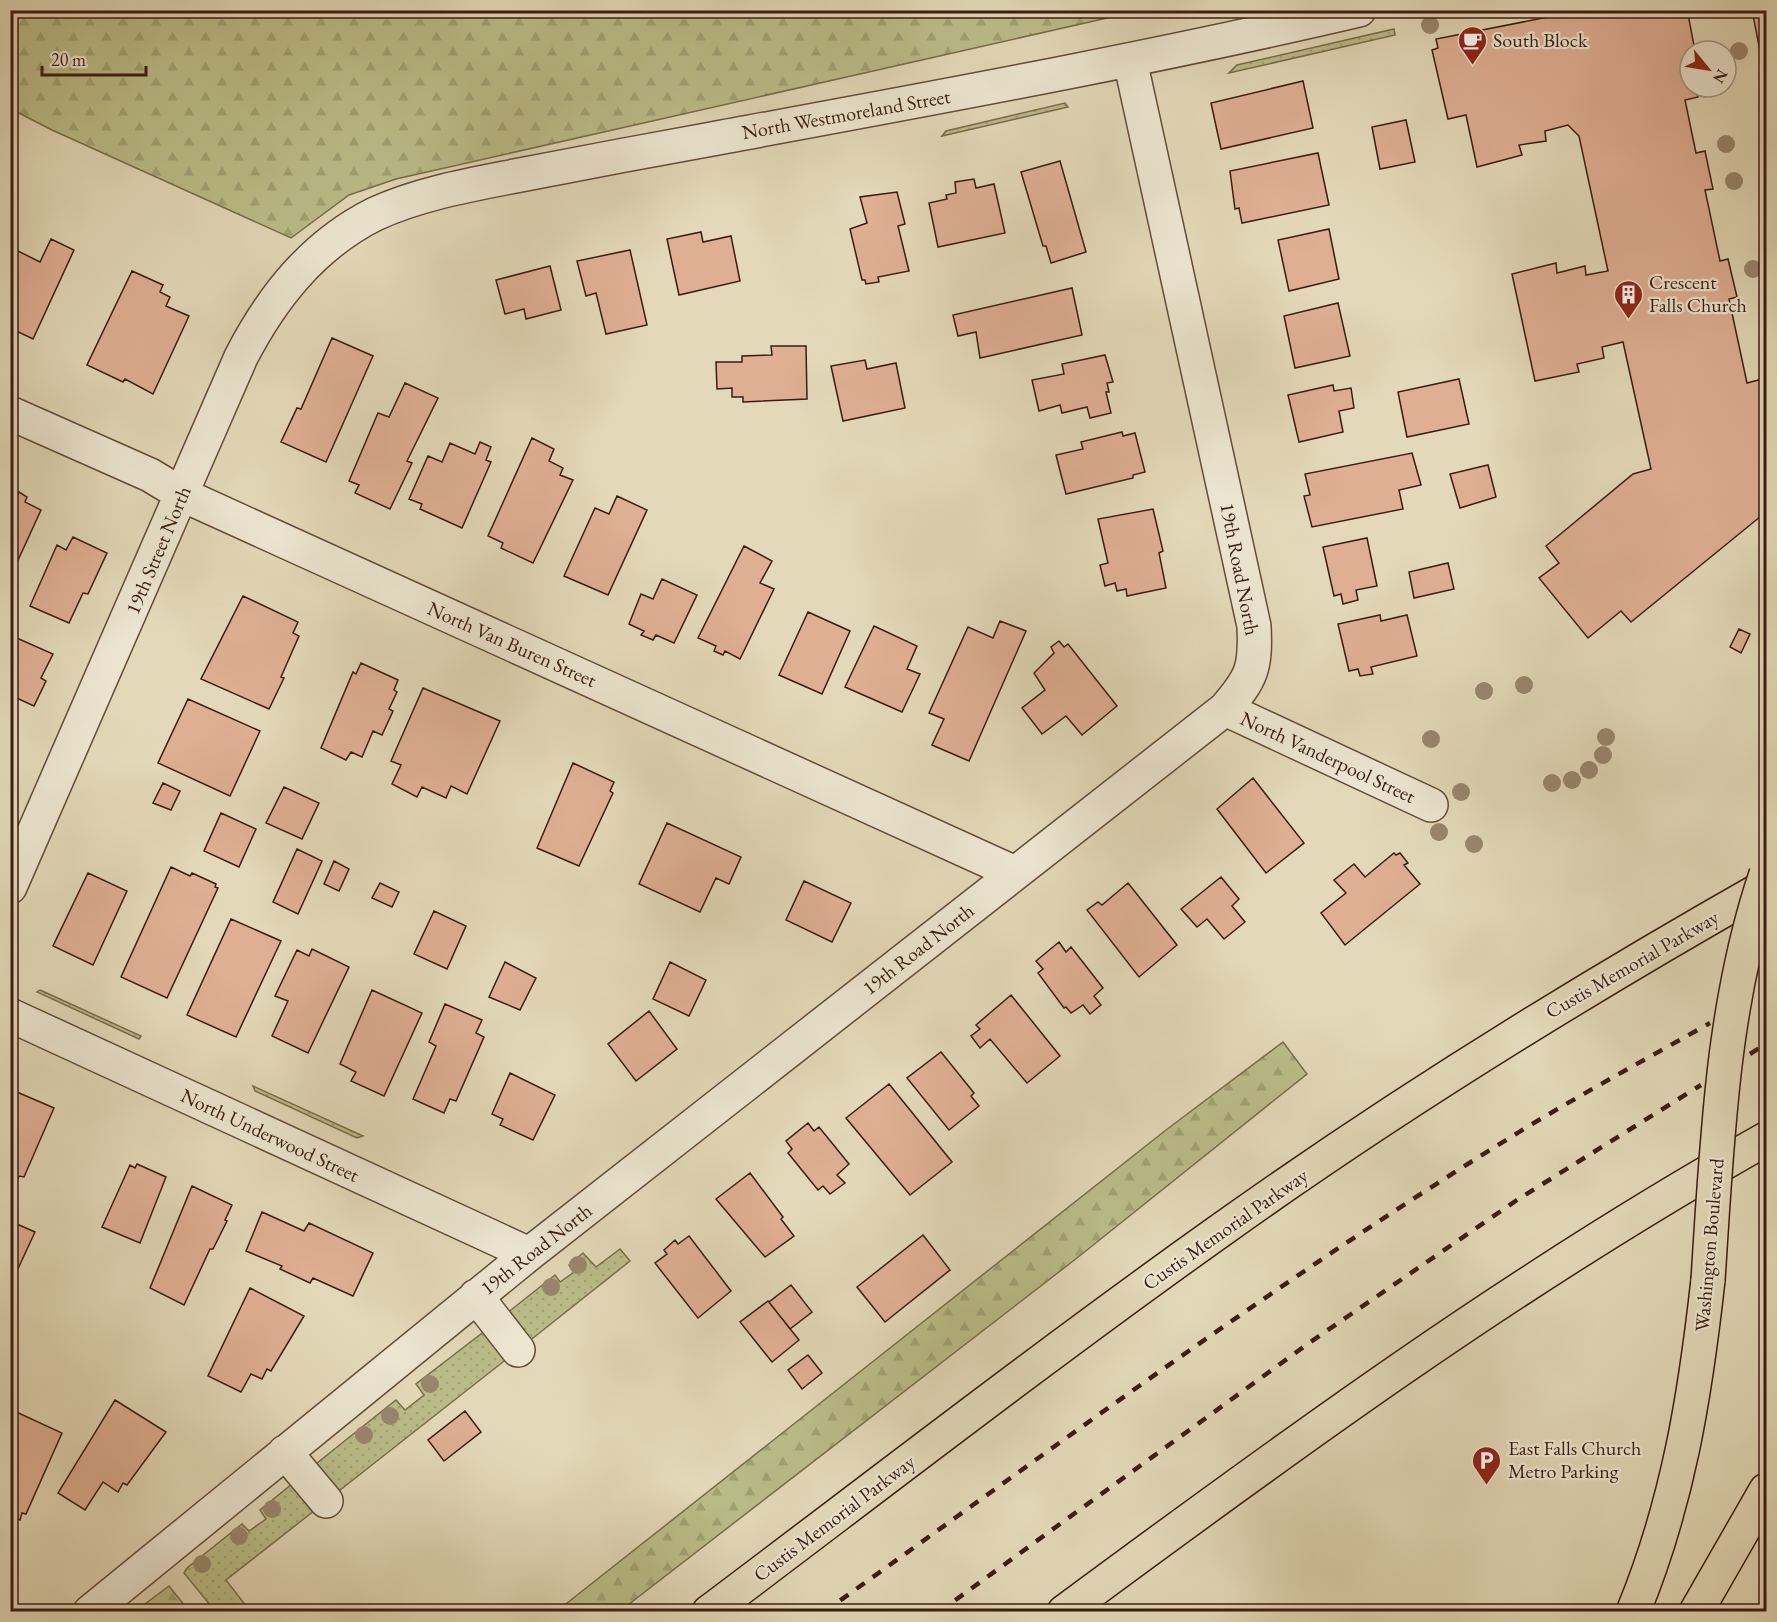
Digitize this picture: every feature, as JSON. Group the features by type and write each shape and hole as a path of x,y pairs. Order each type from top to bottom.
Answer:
{"main road":[{"name":"Washington Boulevard","path":"1633,1611 1673,1497 1694,1392 1707,1280 1719,1120 1730,1026 1746,939 1767,874"},
{"name":"Custis Memorial Parkway","path":"709,1611 1072,1339 1296,1178 1532,1023 1767,886"},
{"path":"1064,1611 1317,1426 1470,1322 1642,1213 1767,1139"},
{"path":"1696,1611 1767,1490"}],"street":[{"name":"North Westmoreland Street","path":"340,237 375,215 394,207 482,183 1130,60 1359,10"},
{"name":"19th Road North","path":"90,1611 476,1296 1225,709 1247,684 1255,652 1254,626 1130,60"},
{"name":"19th Street North","path":"10,887 183,495 241,357 268,308 306,263 340,237"},
{"name":"North Van Buren Street","path":"10,413 150,476 183,495 1015,873"},
{"name":"North Vanderpool Street","path":"1225,709 1431,805"},
{"name":"North Underwood Street","path":"10,1015 529,1254"},
{"path":"476,1296 518,1350"},
{"path":"285,1452 326,1501"}],"green space":[{"path":"10,11 1138,11 396,179 349,195 291,238 52,130 11,109"},
{"path":"1394,29 1395,35 1229,73 1237,65"},
{"path":"1065,103 1068,107 942,136 946,131"},
{"path":"40,990 141,1036 139,1039 37,992"},
{"path":"1283,1042 1307,1074 1077,1258 620,1611 557,1611 1166,1130"},
{"path":"253,1086 363,1136 357,1138 255,1091"},
{"path":"620,1249 630,1261 528,1342 506,1314 555,1275 560,1282 574,1272 569,1265 583,1253 596,1267"},
{"path":"490,1327 513,1354 335,1494 312,1467 396,1400 405,1410 424,1395 416,1384"},
{"path":"297,1480 319,1507 226,1580 250,1611 215,1611 184,1573 187,1568 242,1524 249,1531 266,1519 260,1510"},
{"path":"169,1586 189,1611 135,1611 137,1610"}],"building":[{"name":"Crescent Falls Church","path":"1584,10 1692,10 1692,13 1688,14 1693,39 1678,39 1678,99 1689,99 1685,100 1696,153 1705,151 1713,189 1705,190 1720,261 1728,259 1737,297 1729,299 1747,383 1766,378 1766,512 1631,622 1621,611 1588,638 1539,578 1559,563 1546,546 1633,474 1651,469 1623,342 1602,347 1604,358 1577,364 1579,372 1535,381 1512,274 1556,263 1557,273 1585,266 1586,275 1608,271 1579,136 1568,125 1545,131 1546,141 1519,145 1522,155 1477,167 1466,115 1448,119 1432,50 1438,48 1436,39"},
{"path":"1752,10 1766,10 1766,66 1763,67"},
{"path":"1303,81 1313,128 1221,149 1211,103"},
{"path":"1406,120 1415,162 1380,169 1372,127"},
{"path":"1318,153 1329,205 1242,223 1239,208 1235,209 1230,171"},
{"path":"1060,161 1086,252 1051,263 1046,246 1043,246 1021,172"},
{"path":"974,179 976,188 994,184 1005,233 938,247 929,203 947,199 946,195 956,193 955,182"},
{"path":"897,192 905,224 898,226 909,271 878,277 879,282 866,284 865,280 862,280 850,229 867,223 860,197"},
{"path":"1329,229 1339,279 1289,291 1278,240"},
{"path":"701,232 703,242 731,236 740,281 679,295 667,239"},
{"path":"51,239 74,250 33,339 10,328 10,263 16,250 40,262"},
{"path":"630,250 647,325 606,334 596,293 586,296 577,261"},
{"path":"550,266 561,310 526,319 524,309 505,314 496,280"},
{"path":"132,271 163,285 160,292 170,297 166,306 189,316 153,394 125,379 123,382 87,365"},
{"path":"1072,288 1082,335 980,358 976,332 958,336 953,315"},
{"path":"1338,303 1350,356 1295,368 1284,316"},
{"path":"332,338 373,356 326,462 281,442 297,408 301,409"},
{"path":"771,346 806,346 807,399 743,402 743,397 732,397 732,388 717,389 716,362 742,362 742,356 772,355"},
{"path":"1105,355 1113,382 1107,383 1109,392 1106,392 1111,413 1090,418 1087,407 1062,413 1060,405 1039,411 1032,380 1064,374 1062,364"},
{"path":"865,360 867,369 896,363 905,408 843,421 831,366"},
{"path":"1459,379 1469,424 1407,437 1398,392"},
{"path":"405,383 438,398 407,461 412,463 390,509 355,493 359,485 349,481 378,413 389,417"},
{"path":"1333,385 1334,391 1351,388 1354,408 1339,411 1343,432 1299,442 1288,395"},
{"path":"1122,432 1123,436 1135,433 1145,472 1133,475 1133,478 1066,494 1056,455 1083,449 1081,442"},
{"path":"532,438 554,449 549,461 563,468 560,475 573,480 533,563 501,548 503,543 488,536"},
{"path":"480,442 491,447 486,460 491,462 462,528 420,509 422,504 409,499 428,456 442,462 450,443 475,454"},
{"path":"1412,453 1421,485 1399,490 1403,509 1312,527 1304,496 1310,495 1305,474"},
{"path":"1488,465 1496,497 1460,508 1450,474"},
{"path":"19,492 27,497 25,502 41,510 13,571 10,570 10,495 16,498"},
{"path":"617,496 647,510 608,595 564,576 595,508 609,514"},
{"path":"1153,509 1163,551 1159,553 1166,588 1127,596 1126,589 1117,591 1115,583 1105,586 1100,565 1108,563 1098,519"},
{"path":"73,537 107,553 88,594 83,593 69,623 30,606 57,545 66,550"},
{"path":"1367,538 1377,586 1356,590 1358,600 1343,604 1341,594 1334,596 1323,547"},
{"path":"744,546 772,561 760,583 774,589 740,659 725,651 723,655 714,651 716,646 698,638"},
{"path":"1448,563 1454,589 1414,598 1409,572"},
{"path":"662,579 697,595 674,643 656,635 653,640 641,635 644,631 629,624 641,594 653,599"},
{"path":"243,596 298,622 293,633 299,636 281,677 284,678 269,709 201,679"},
{"path":"808,612 850,631 822,694 779,675"},
{"path":"1380,615 1381,621 1407,615 1417,656 1371,667 1373,674 1360,676 1358,669 1349,671 1338,624"},
{"path":"1000,621 1026,631 969,761 932,745 944,719 929,713 968,627 993,638"},
{"path":"874,626 917,646 907,669 920,674 902,712 845,687"},
{"path":"1739,629 1750,634 1741,653 1730,647"},
{"path":"10,635 53,654 41,678 46,681 34,706 10,695"},
{"path":"1059,641 1064,647 1068,644 1117,706 1082,735 1066,716 1042,734 1022,708 1045,690 1034,673 1054,653 1051,647"},
{"path":"361,663 398,680 394,690 397,692 389,709 393,711 382,735 373,731 362,757 351,752 346,760 321,748 353,672 356,674"},
{"path":"423,688 500,721 467,794 451,786 446,798 422,787 417,797 392,784 401,765 391,761"},
{"path":"188,699 260,731 230,796 158,763"},
{"path":"573,763 614,782 610,791 613,793 579,866 537,848"},
{"path":"1253,778 1304,843 1266,873 1217,809"},
{"path":"163,783 180,791 171,810 153,803"},
{"path":"284,787 319,803 302,839 266,823"},
{"path":"221,813 256,829 239,867 204,851"},
{"path":"667,823 741,857 729,884 716,878 700,912 639,884"},
{"path":"297,849 322,861 298,914 273,902"},
{"path":"1394,853 1396,855 1400,853 1408,863 1404,865 1420,884 1345,945 1321,913 1346,893 1334,880 1354,864 1365,877"},
{"path":"334,861 349,869 339,891 324,884"},
{"path":"171,867 190,876 192,873 216,884 215,887 218,888 167,998 121,977"},
{"path":"88,873 127,891 93,965 53,946"},
{"path":"1221,877 1239,899 1232,906 1245,922 1224,939 1207,919 1197,927 1181,909"},
{"path":"804,881 851,903 832,942 786,920"},
{"path":"380,883 399,892 392,907 372,898"},
{"path":"1128,883 1177,945 1139,977 1087,910 1098,902 1102,905"},
{"path":"434,911 466,926 447,969 414,954"},
{"path":"231,919 281,941 236,1037 187,1015"},
{"path":"1059,942 1066,952 1071,947 1103,988 1094,996 1101,1005 1090,1014 1083,1005 1071,1013 1066,1007 1064,1008 1038,973 1043,969 1036,961"},
{"path":"312,949 349,967 308,1053 272,1036 288,1001 275,996 297,950 309,956"},
{"path":"505,962 536,978 520,1010 489,997"},
{"path":"670,962 706,980 689,1016 653,999"},
{"path":"372,990 422,1013 384,1096 351,1081 356,1072 340,1064"},
{"path":"1011,995 1060,1056 1027,1083 990,1039 980,1048 971,1036 980,1029 976,1025"},
{"path":"445,1004 482,1020 476,1033 484,1037 456,1101 450,1099 444,1113 413,1099 436,1046 429,1042"},
{"path":"649,1011 677,1049 636,1081 608,1044"},
{"path":"941,1052 974,1093 971,1096 979,1106 949,1130 907,1078"},
{"path":"510,1073 555,1095 533,1140 500,1125 503,1119 492,1114"},
{"path":"889,1084 952,1162 910,1195 846,1118"},
{"path":"10,1089 54,1108 24,1177 19,1176 12,1193"},
{"path":"808,1123 814,1131 819,1127 849,1164 837,1175 845,1183 830,1194 823,1186 818,1190 788,1153 792,1149 786,1141"},
{"path":"137,1164 166,1177 140,1243 102,1227 130,1165 135,1168"},
{"path":"750,1173 783,1217 781,1219 794,1236 765,1257 716,1199"},
{"path":"192,1186 232,1205 225,1220 227,1221 213,1249 210,1249 184,1305 150,1288"},
{"path":"262,1212 304,1231 309,1223 373,1253 353,1296 313,1278 310,1283 280,1269 282,1266 246,1251"},
{"path":"10,1221 35,1232 10,1286"},
{"path":"923,1235 950,1270 885,1322 857,1287"},
{"path":"689,1236 731,1291 698,1318 655,1263 667,1254 664,1250 675,1240 678,1244"},
{"path":"791,1285 812,1312 790,1329 769,1302"},
{"path":"250,1288 304,1316 271,1371 267,1369 262,1379 251,1374 241,1392 208,1376"},
{"path":"768,1301 799,1340 772,1362 740,1322"},
{"path":"808,1355 822,1373 802,1389 788,1370"},
{"path":"115,1400 166,1432 127,1485 123,1483 118,1492 103,1482 85,1510 58,1493"},
{"path":"12,1410 62,1433 26,1514 22,1513 20,1520 10,1516"},
{"path":"465,1411 481,1432 444,1461 428,1440"}],"railway":[{"path":"1760,992 1766,988"},
{"path":"824,1612 1170,1364 1345,1244 1524,1129 1710,1023"},
{"path":"1750,1054 1766,1044"},
{"path":"939,1612 1309,1343 1517,1200 1701,1085"}],"place":[{"name":"South Block","path":"1472,66"},
{"name":"Crescent Falls Church","path":"1628,320"},
{"name":"East Falls Church Metro Parking","path":"1487,1486"}]}
